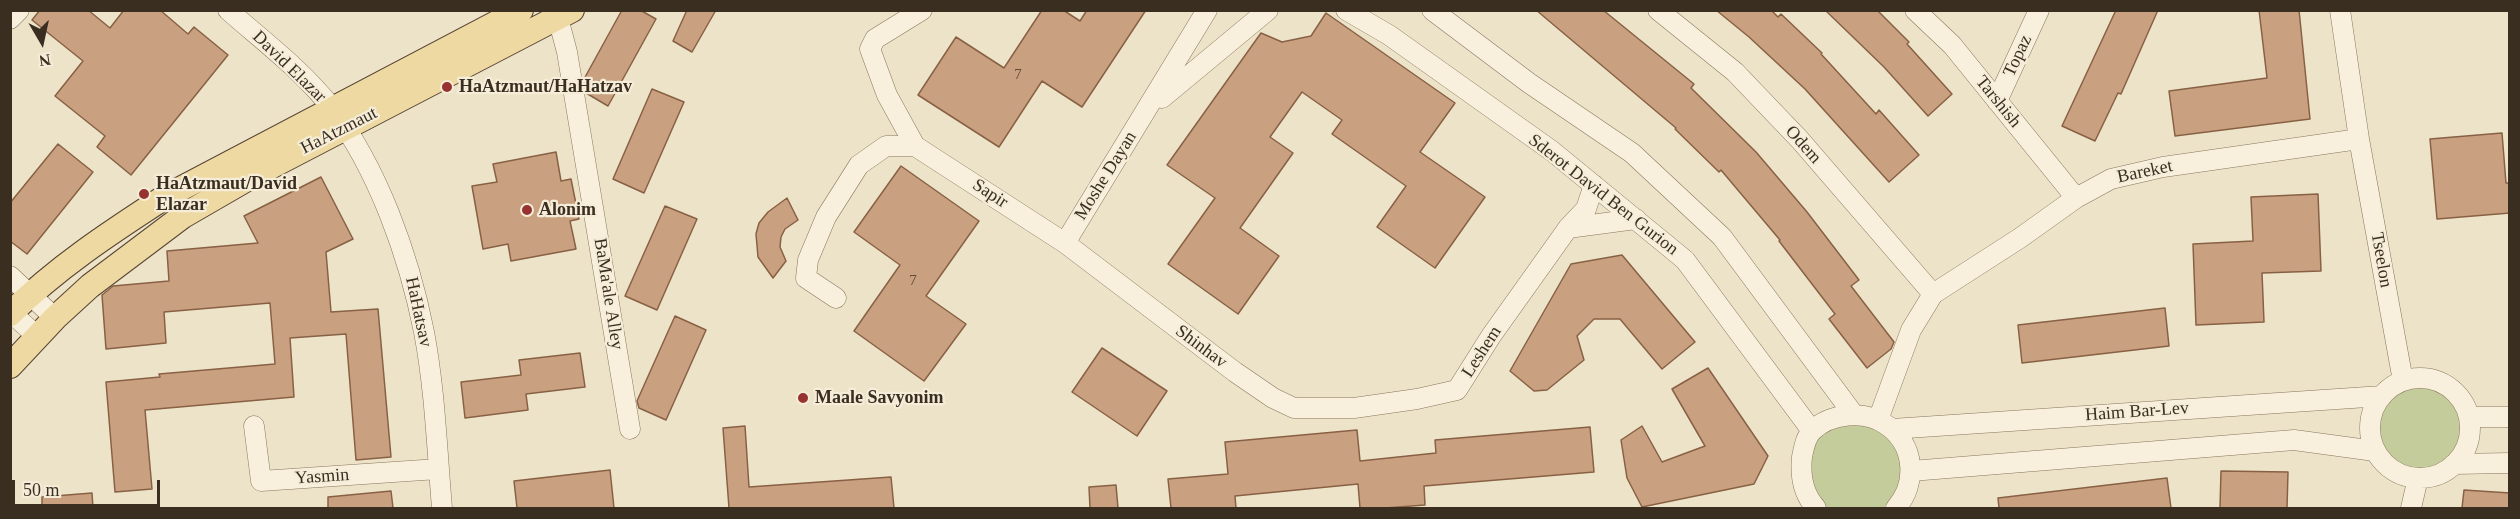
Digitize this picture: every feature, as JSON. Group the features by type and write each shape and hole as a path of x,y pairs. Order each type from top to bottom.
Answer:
{"main road":[{"name":"HaAtzmaut","path":"10,366 55,318 121,261 183,216 247,179 338,119 521,10"},
{"name":"HaAtzmaut","path":"11,313 31,294 109,233 165,197 565,14"}],"street":[{"path":"10,19 19,10"},
{"name":"David Elazar","path":"228,10 305,78 338,119"},
{"path":"836,298 807,278 808,260 826,217 860,165 886,146 915,146 887,95 870,49 875,39 922,10"},
{"name":"Moshe Dayan","path":"1065,243 1207,10"},
{"name":"Moshe Dayan","path":"1148,110 1268,10"},
{"name":"Sderot David Ben Gurion","path":"1346,10 1412,51 1552,151 1685,260 1812,431"},
{"path":"1432,10 1529,83 1632,153 1722,237 1854,415"},
{"name":"Odem","path":"1658,10 1735,72 1800,140 1933,294"},
{"name":"Tarshish","path":"1915,10 1952,45 2076,198"},
{"name":"Topaz","path":"1997,101 2039,10"},
{"name":"Tseelon","path":"2340,10 2360,139 2403,381"},
{"name":"BaMa'ale Alley","path":"565,14 569,64 630,429"},
{"name":"HaHatsav","path":"338,119 386,207 403,251 415,294 429,367 442,508"},
{"name":"Bareket","path":"1885,424 1911,330 1933,294 2020,238 2076,198 2111,179 2163,167 2360,139"},
{"name":"Sapir","path":"915,146 1065,243"},
{"name":"Leshem","path":"1354,408 1417,399 1457,390 1491,336 1568,228 1586,209 1594,185"},
{"path":"1568,228 1636,219"},
{"name":"Shinhav","path":"1065,243 1272,398 1294,408 1354,408"},
{"path":"10,276 55,318"},
{"path":"11,313 37,336"},
{"path":"2420,378 2437,381 2451,389 2463,402 2469,417 2470,434 2465,451 2444,472 2431,477 2418,478 2393,470 2375,451 2371,440 2371,416 2382,396 2403,381 2420,378"},
{"name":"Haim Bar-Lev","path":"1854,415 1885,424 2382,396"},
{"path":"1816,508 1807,495 1801,472 1805,443 1812,431 1840,416 1854,415"},
{"path":"2469,417 2510,417"},
{"path":"1885,424 1904,446 1911,461 1908,490 1896,508"},
{"name":"Yasmin","path":"254,426 261,481 438,469"},
{"path":"1911,471 2294,440 2375,451"},
{"path":"2454,464 2510,463"},
{"path":"2411,508 2418,478"}],"green space":[{"path":"2420,380 2438,384 2454,394 2464,410 2468,428 2464,446 2454,462 2438,472 2420,476 2402,472 2386,462 2376,446 2372,428 2376,410 2386,394 2402,384"},
{"path":"1840,419 1888,429 1907,462 1891,508 1820,508 1813,501 1807,445"}],"building":[{"path":"40,10 88,10 110,28 124,10 160,10 188,34 194,27 228,55 131,175 97,147 105,136 55,96 83,61 32,20"},
{"path":"622,10 640,10 656,19 608,106 586,93 584,79"},
{"path":"687,10 716,10 692,52 673,41"},
{"path":"1042,10 1063,10 1080,21 1087,10 1146,10 1082,107 1042,81 999,147 918,95 956,37 1004,68"},
{"path":"1536,10 1603,10 1694,84 1691,88 1756,152 1807,212 1859,280 1851,286 1894,342 1891,349 1867,368 1829,319 1835,314 1780,240 1721,170 1719,172 1676,128"},
{"path":"1716,10 1771,10 1778,17 1781,14 1822,53 1876,114 1879,110 1919,155 1889,182 1805,89"},
{"path":"1825,10 1877,10 1909,42 1907,44 1952,94 1928,116 1884,67"},
{"path":"2116,10 2158,10 2121,94 2118,93 2095,141 2062,126"},
{"path":"2259,10 2299,10 2310,119 2175,136 2169,91 2267,78"},
{"path":"1326,13 1455,103 1420,152 1485,197 1435,268 1377,227 1406,186 1332,134 1342,120 1302,92 1270,137 1293,153 1240,228 1279,256 1238,314 1168,264 1215,198 1167,165 1261,33 1282,42 1311,36"},
{"path":"652,89 684,102 644,193 613,179"},
{"path":"2502,133 2506,183 2510,183 2510,213 2437,219 2430,139"},
{"path":"58,144 93,172 27,254 10,241 10,203"},
{"path":"556,152 561,181 571,179 579,219 570,221 576,249 511,261 508,244 483,249 472,186 497,182 493,164"},
{"path":"901,166 979,221 926,296 966,324 924,381 854,331 900,265 854,232"},
{"path":"321,177 353,239 326,252 331,312 378,309 391,457 356,460 346,334 290,338 294,397 145,410 152,489 115,492 106,382 160,377 159,374 275,364 270,303 164,312 166,343 106,349 102,295 113,286 169,281 167,251 258,243 244,216"},
{"path":"2318,194 2321,271 2262,273 2264,322 2196,325 2193,244 2253,241 2251,197"},
{"path":"787,198 798,220 785,229 781,237 780,247 786,261 773,278 758,257 756,234 759,223 768,212"},
{"path":"665,206 697,219 657,310 625,296"},
{"path":"1622,255 1695,342 1662,369 1620,319 1594,319 1577,336 1584,360 1547,390 1534,391 1510,371 1571,264"},
{"path":"2165,308 2169,346 2022,363 2018,325"},
{"path":"675,316 706,330 666,420 639,408 637,401"},
{"path":"1102,348 1167,391 1137,436 1072,392"},
{"path":"580,353 585,387 526,394 528,410 465,418 461,382 521,375 519,360"},
{"path":"1708,368 1768,456 1754,484 1642,507 1627,478 1621,440 1642,426 1662,462 1705,446 1672,389"},
{"path":"745,426 749,487 891,477 894,508 729,508 723,428"},
{"path":"1590,427 1594,472 1424,486 1425,505 1360,508 1358,484 1235,496 1236,508 1171,508 1168,479 1228,474 1225,442 1357,430 1360,461 1436,453 1435,440"},
{"path":"610,470 614,508 517,508 514,481"},
{"path":"2221,471 2288,472 2287,508 2220,508"},
{"path":"2167,478 2171,508 1999,508 1998,498"},
{"path":"1116,485 1118,508 1090,508 1089,487"},
{"path":"2464,490 2510,493 2510,508 2462,508"},
{"path":"391,491 393,508 328,508 328,497"},
{"path":"92,493 93,508 42,508 42,497"}],"place":[{"name":"HaAtzmaut/HaHatzav","path":"447,87"},
{"name":"HaAtzmaut/David Elazar","path":"144,194"},
{"name":"Alonim","path":"527,210"},
{"name":"Maale Savyonim","path":"803,398"}]}
